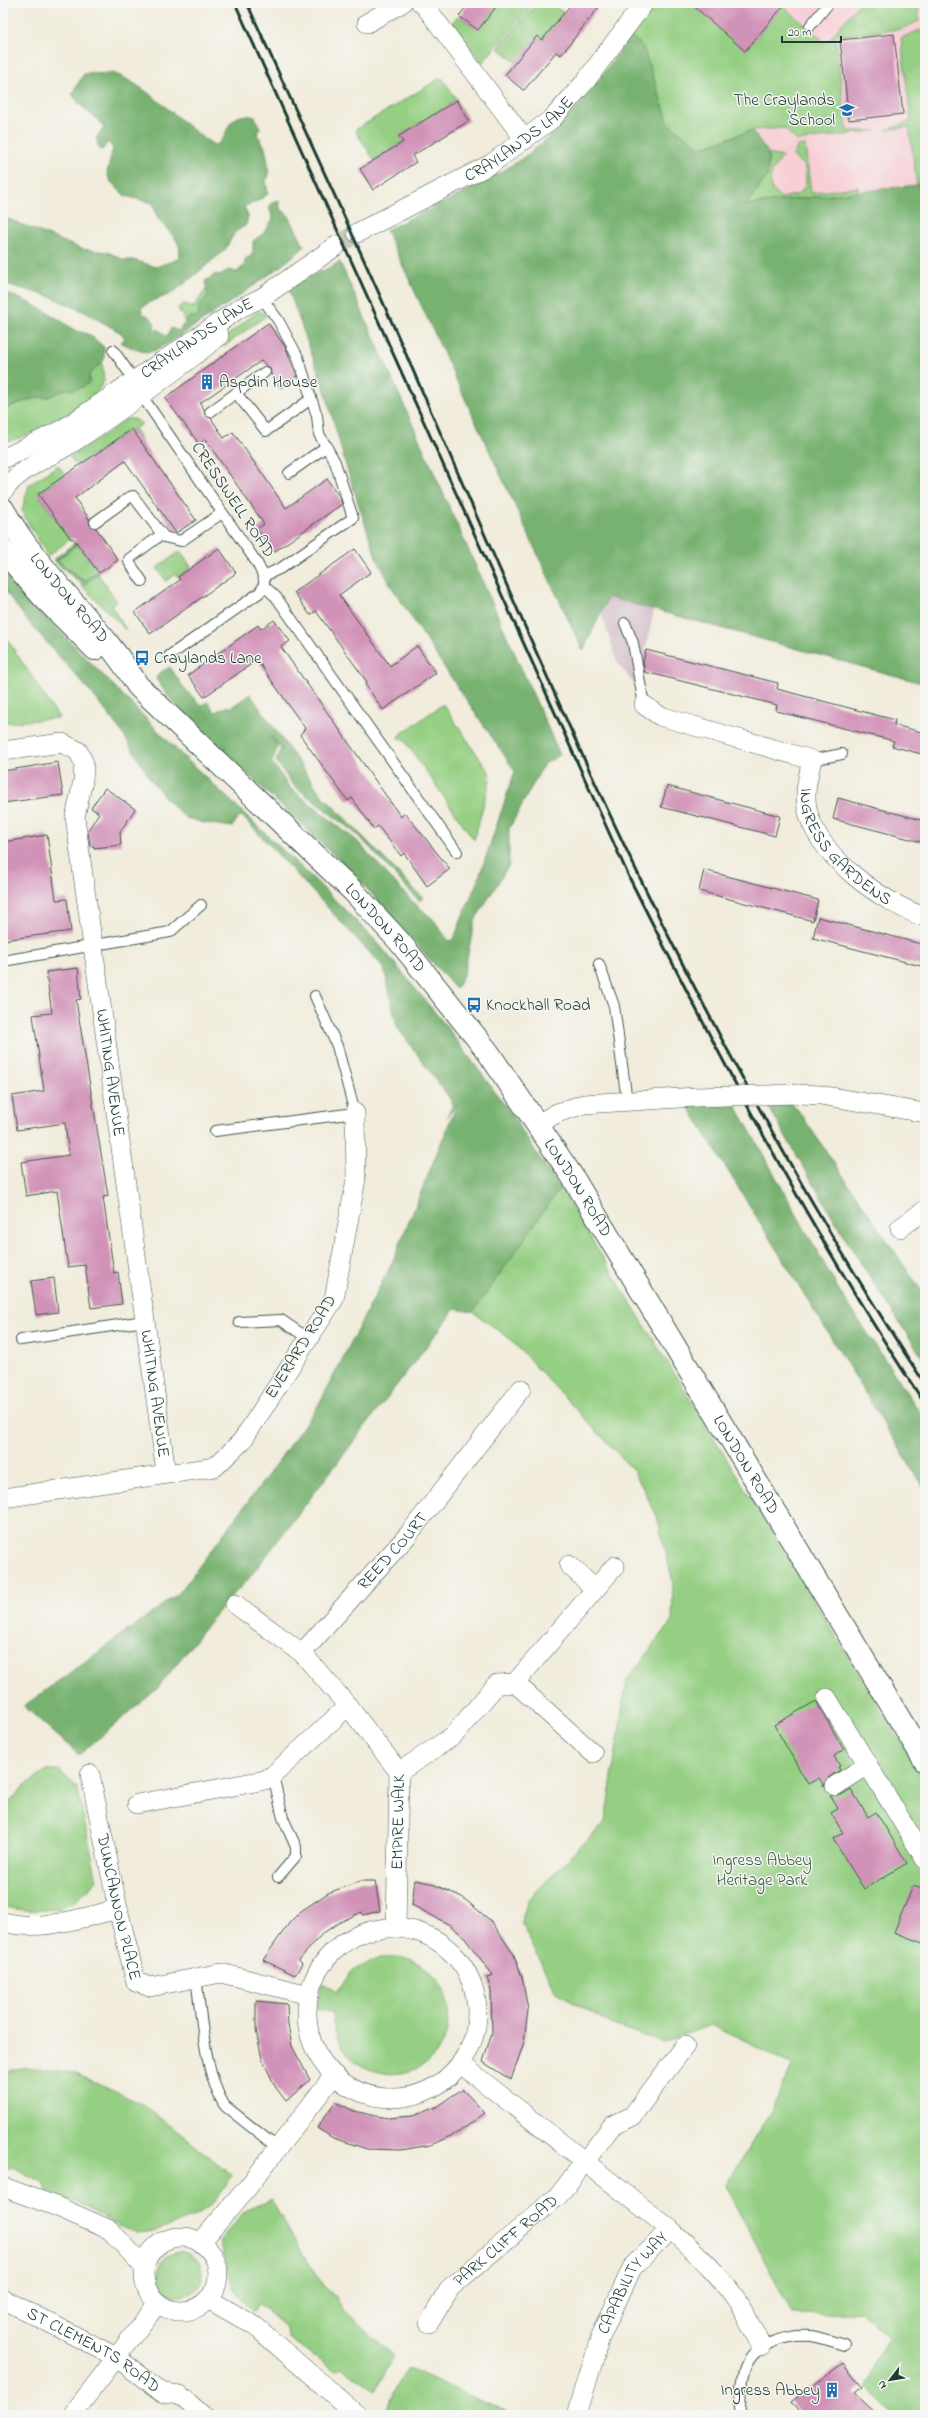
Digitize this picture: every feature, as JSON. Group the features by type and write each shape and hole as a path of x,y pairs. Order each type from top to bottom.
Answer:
{"main road":[{"name":"LONDON ROAD","path":"3,508 32,554 125,664 138,686"},
{"name":"LONDON ROAD","path":"3,550 42,596 115,670 138,686 353,891 399,941 488,1052 538,1124 604,1228 925,1761"}],"street":[{"path":"367,23 402,3"},
{"path":"421,3 425,6 525,140"},
{"name":"CRAYLANDS LANE","path":"358,233 491,164 553,118 570,100 644,3"},
{"name":"CRAYLANDS LANE","path":"3,492 11,480 66,447 240,308 262,298 336,246"},
{"name":"CRAYLANDS LANE","path":"3,458 46,439 72,423 138,388"},
{"name":"INGRESS GARDENS","path":"644,705 660,716 812,760 806,802 816,833 836,858 874,891 901,907 925,917"},
{"name":"WHITING AVENUE","path":"3,751 62,743 78,751 84,763 83,781 75,817 166,1472"},
{"path":"538,1124 550,1116 578,1105 696,1097 798,1094 820,1095 925,1113"},
{"name":"EVERARD ROAD","path":"3,1498 166,1472 188,1472 215,1467 242,1441 334,1299 356,1179 355,1113"},
{"path":"900,1228 925,1210"},
{"name":"REED COURT","path":"302,1653 408,1535 521,1389"},
{"path":"569,1565 595,1589"},
{"path":"593,1753 515,1683 615,1566"},
{"path":"235,1604 302,1653 348,1706 399,1772"},
{"name":"EMPIRE WALK","path":"396,1927 399,1772 453,1736 497,1684 515,1683"},
{"path":"827,1698 925,1859"},
{"path":"137,1804 258,1782 273,1775 348,1706"},
{"path":"835,1786 868,1765"},
{"name":"DUNCANNON PLACE","path":"90,1774 118,1909 136,1982 150,1987 218,1973 230,1974 309,1995"},
{"path":"3,1922 20,1926 62,1923 118,1909"},
{"path":"396,1927 422,1932 445,1945 463,1964 474,1988 478,2014 474,2040 461,2064 443,2082 426,2091 394,2098 369,2095 346,2084 334,2075 316,2050 309,2032 307,2012 309,1995 321,1966 341,1944 367,1931 396,1927"},
{"name":"PARK CLIFF ROAD","path":"429,2323 450,2288 559,2195 612,2126 632,2116 684,2046"},
{"path":"461,2064 585,2160 670,2229"},
{"path":"201,2242 278,2148 334,2075"},
{"path":"3,2187 58,2207 110,2230 144,2266"},
{"name":"CAPABILITY WAY","path":"577,2415 600,2338 632,2268 670,2229 705,2261 720,2278 740,2305 761,2346"},
{"path":"178,2237 190,2238 201,2242 215,2259 218,2269 218,2280 208,2299 189,2311 167,2309 158,2303 146,2287 144,2266 152,2251 166,2239 178,2237"},
{"name":"ST CLEMENTS ROAD","path":"3,2299 116,2357 163,2393 180,2395 202,2415"},
{"path":"208,2299 255,2326 357,2415"},
{"path":"72,2415 158,2303"}],"lane":[{"path":"810,26 829,3"},
{"path":"262,298 278,320 298,357 317,416 319,434 335,462 353,518 264,581 456,852"},
{"name":"CRESSWELL ROAD","path":"113,350 222,513 264,581 260,593 169,656"},
{"path":"210,412 265,372"},
{"path":"236,393 266,431 311,399"},
{"path":"289,473 327,446"},
{"path":"95,522 130,497 134,496 167,539 183,540 222,513"},
{"path":"142,581 129,562 129,559 162,534"},
{"path":"625,623 633,643 644,705"},
{"path":"812,760 842,754"},
{"path":"3,961 93,947 170,932 201,905"},
{"path":"600,964 614,1006 627,1101"},
{"path":"215,1131 355,1113 337,1046 315,996"},
{"path":"239,1322 281,1320 309,1339"},
{"path":"22,1340 144,1321"},
{"path":"273,1775 283,1818 296,1847 296,1856 278,1877"},
{"path":"196,1977 211,2071 219,2096 225,2106 278,2148"},
{"path":"740,2408 741,2385 746,2363 761,2346 787,2336 806,2336 844,2345"}],"shaded area":[{"name":"The Craylands School","path":"683,3 925,3 925,184 745,205 769,154 752,131"},
{"path":"608,597 654,609 641,671 639,690 617,662 601,612"}],"green space":[{"path":"499,3 523,3 530,8 482,63 452,22 459,16 478,30"},
{"path":"537,3 550,3 564,13 542,40 516,62 498,48"},
{"path":"656,3 694,3 745,51 783,6 826,43 860,3 918,3 919,21 901,29 835,36 847,131 876,131 797,141 784,128 752,130 701,148 669,124 643,47 631,35"},
{"path":"920,30 920,33 925,32 925,184 917,185 909,127 886,130 911,121 901,38"},
{"path":"631,35 643,47 669,124 701,148 752,130 769,154 767,177 746,205 925,184 925,684 608,597 583,651 386,230 471,189 531,152 561,126 572,114 593,88"},
{"path":"113,73 140,87 189,127 214,145 223,139 228,127 237,117 255,117 260,128 257,135 263,143 267,159 269,176 266,180 268,194 254,203 244,206 248,217 246,225 235,232 225,250 171,294 150,302 141,308 143,314 153,321 154,327 151,333 158,329 166,336 171,328 178,331 190,317 194,318 199,314 199,306 208,295 205,281 216,274 221,275 228,270 237,272 244,266 246,258 250,257 253,252 253,241 263,234 273,219 269,207 275,200 279,201 280,208 289,216 304,246 281,266 232,301 163,346 149,352 140,351 121,343 125,338 121,333 85,312 51,297 3,283 3,217 82,249 108,252 124,260 134,260 156,267 178,259 180,253 177,242 161,223 153,203 125,196 110,181 107,173 113,148 108,142 102,150 99,148 96,138 104,127 75,99 72,93 84,74"},
{"path":"440,78 443,79 457,100 399,136 403,142 374,160 355,130"},
{"path":"805,145 811,193 858,187 858,192 745,205 767,177 769,154 783,157 778,162 770,178 772,189 782,198 799,194 806,185 805,167 793,156 798,146"},
{"path":"340,262 560,755 544,764 509,829 509,865 475,920 464,973 456,989 353,873 213,742 171,700 156,679 159,673 170,667 184,688 201,705 208,702 215,712 228,706 230,708 250,694 321,794 423,898 419,901 360,837 292,784 276,761 281,748 270,736 278,746 272,762 290,788 356,840 411,900 434,920 448,940 450,941 454,938 479,877 515,771 391,586 376,557 346,466 326,394 288,288"},
{"path":"206,289 208,295 199,310 199,314 194,318 191,316 185,322 178,308 184,304 194,307"},
{"path":"3,292 38,307 75,330 90,335 104,347 104,360 89,375 89,383 83,387 71,390 65,389 49,397 34,398 3,409"},
{"path":"258,311 267,315 226,345 213,347"},
{"path":"102,361 104,381 98,391 74,410 59,419 14,440 3,443 3,409 34,398 49,397 60,391 67,389 71,390 90,382 89,375"},
{"path":"127,419 135,419 142,424 135,429 142,441 132,429 76,466 70,457"},
{"path":"58,465 65,474 38,494 70,539 48,556 24,516 22,510 29,485"},
{"path":"76,542 77,544 57,560 84,581 98,571 99,573 83,585 53,560"},
{"path":"77,544 98,571 84,581 57,560"},
{"path":"180,551 191,567 178,577 176,574 166,581 157,568"},
{"path":"3,571 34,605 180,753 320,885 378,943 446,1026 507,1108 560,1188 473,1312 455,1309 247,1581 222,1606 157,1689 79,1755 24,1706 179,1593 268,1475 319,1404 392,1263 457,1104 447,1117 453,1104 451,1100 397,1027 384,968 242,816 238,818 232,827 204,823 186,818 165,798 151,780 121,731 94,696 26,619 3,588"},
{"path":"98,574 117,601 111,605 126,630 81,585"},
{"path":"3,633 59,718 3,723"},
{"path":"443,704 489,772 490,780 474,840 402,737 399,739 398,736"},
{"path":"761,1094 778,1094 798,1110 925,1296 925,1362 848,1243"},
{"path":"730,1095 840,1292 925,1420 925,1490 683,1098"},
{"name":"Ingress Abbey Heritage Park","path":"560,1188 925,1781 925,2415 894,2415 866,2386 888,2337 860,2311 829,2315 792,2314 726,2185 770,2113 793,2065 711,2025 663,2042 613,2025 555,1991 521,1922 528,1900 605,1822 627,1680 672,1621 673,1582 657,1516 634,1471 509,1338 473,1312"},
{"path":"47,1770 58,1770 77,1787 97,1880 78,1899 55,1909 28,1910 3,1906 3,1809 24,1786"},
{"path":"385,1957 407,1959 427,1969 438,1980 444,1990 447,2001 449,2012 448,2024 441,2047 426,2063 408,2072 388,2074 368,2069 350,2057 337,2038 332,2012 316,2009 322,1983 337,1991 346,1978 357,1968"},
{"path":"26,2067 74,2073 146,2106 232,2175 226,2186 213,2203 197,2215 159,2229 140,2232 130,2231 113,2223 88,2207 47,2191 44,2183 13,2167 3,2169 3,2072"},
{"path":"271,2200 309,2265 346,2312 394,2356 376,2391 342,2368 336,2371 288,2338 287,2328 259,2304 253,2312 232,2286 220,2240 245,2211"},
{"path":"176,2252 184,2252 196,2258 202,2270 202,2278 196,2290 184,2296 176,2296 164,2290 158,2278 158,2270 164,2258"},
{"path":"409,2368 512,2415 385,2415 395,2387"}],"building":[{"path":"469,3 499,3 478,30 459,16"},
{"path":"572,3 602,3 561,55 556,52 523,90 505,75 537,36 542,40"},
{"path":"690,3 786,3 745,51"},
{"path":"894,34 903,114 849,120 840,40"},
{"path":"457,100 469,121 412,156 416,162 373,190 360,169 403,142 399,136"},
{"path":"268,323 286,348 297,376 281,388 271,374 270,368 261,361 200,403 204,409 205,415 211,418 224,438 233,432 286,508 327,479 339,496 342,504 274,552 257,529 264,524 205,439 199,444 165,398"},
{"path":"132,429 196,520 176,533 125,461 75,498 89,519 90,525 96,528 118,560 99,573 73,538 71,539 38,494"},
{"path":"219,548 236,573 150,634 135,612 180,580 178,577"},
{"path":"355,549 371,572 339,595 390,666 417,646 436,673 383,710 365,684 367,682 316,611 310,615 294,592"},
{"path":"274,620 290,641 281,647 401,817 405,813 450,869 427,886 404,853 401,856 378,826 374,829 352,798 348,801 300,735 305,728 257,660 204,697 188,675 258,625 261,629"},
{"path":"646,650 778,683 777,689 895,720 894,725 925,733 925,755 892,746 894,741 776,711 777,705 645,672 643,662"},
{"path":"58,762 63,795 3,803 3,771"},
{"path":"667,786 780,816 775,836 661,807"},
{"path":"105,788 135,809 120,832 121,845 94,848 94,846 90,846 88,830 99,813 91,808"},
{"path":"838,798 925,821 925,843 833,819"},
{"path":"47,835 56,900 67,899 71,931 3,940 3,842"},
{"path":"704,870 818,900 813,921 699,891"},
{"path":"818,917 925,945 925,967 813,938"},
{"path":"78,968 81,999 76,1000 108,1196 103,1197 114,1273 118,1272 122,1304 91,1308 85,1265 68,1267 57,1191 26,1196 21,1162 69,1155 65,1123 17,1130 12,1096 44,1091 33,1015 52,1013 46,972"},
{"path":"54,1278 58,1312 36,1315 31,1281"},
{"path":"816,1701 844,1750 834,1756 840,1766 838,1767 840,1770 829,1777 824,1786 819,1778 808,1784 774,1725"},
{"path":"851,1789 868,1817 876,1812 907,1863 864,1889 833,1839 843,1833 831,1813 838,1809 830,1796 841,1795"},
{"path":"415,1880 430,1883 462,1897 492,1922 514,1955 522,1977 528,2010 524,2042 511,2080 483,2062 492,2032 491,1991 487,1977 493,1975 463,1936 450,1925 412,1905"},
{"path":"361,1881 375,1881 380,1911 363,1915 362,1912 338,1923 322,1934 299,1960 302,1964 295,1975 263,1960 290,1922 301,1911 328,1893"},
{"path":"913,1886 925,1890 925,1944 894,1932"},
{"path":"256,2001 287,2004 288,2025 292,2046 310,2080 286,2101 276,2088 262,2059 256,2030"},
{"path":"462,2089 485,2113 459,2132 431,2145 401,2150 367,2149 333,2138 317,2128 335,2102 354,2111 376,2116 389,2118 413,2116 436,2107"},
{"name":"Ingress Abbey","path":"843,2363 861,2387 854,2393 878,2415 801,2415 791,2402"}],"tunnel":[{"path":"336,246 357,233"}],"railway":[{"path":"235,3 629,877 697,1012 806,1211 884,1341 925,1404"},
{"path":"247,3 379,294 546,675 610,816 644,886 706,1010 765,1119 827,1227 891,1332 925,1384"}],"place":[{"name":"The Craylands School","path":"847,110"},
{"name":"Aspdin House","path":"207,382"},
{"name":"Craylands Lane","path":"142,658"},
{"name":"Knockhall Road","path":"474,1005"},
{"name":"Ingress Abbey","path":"832,2390"}]}
